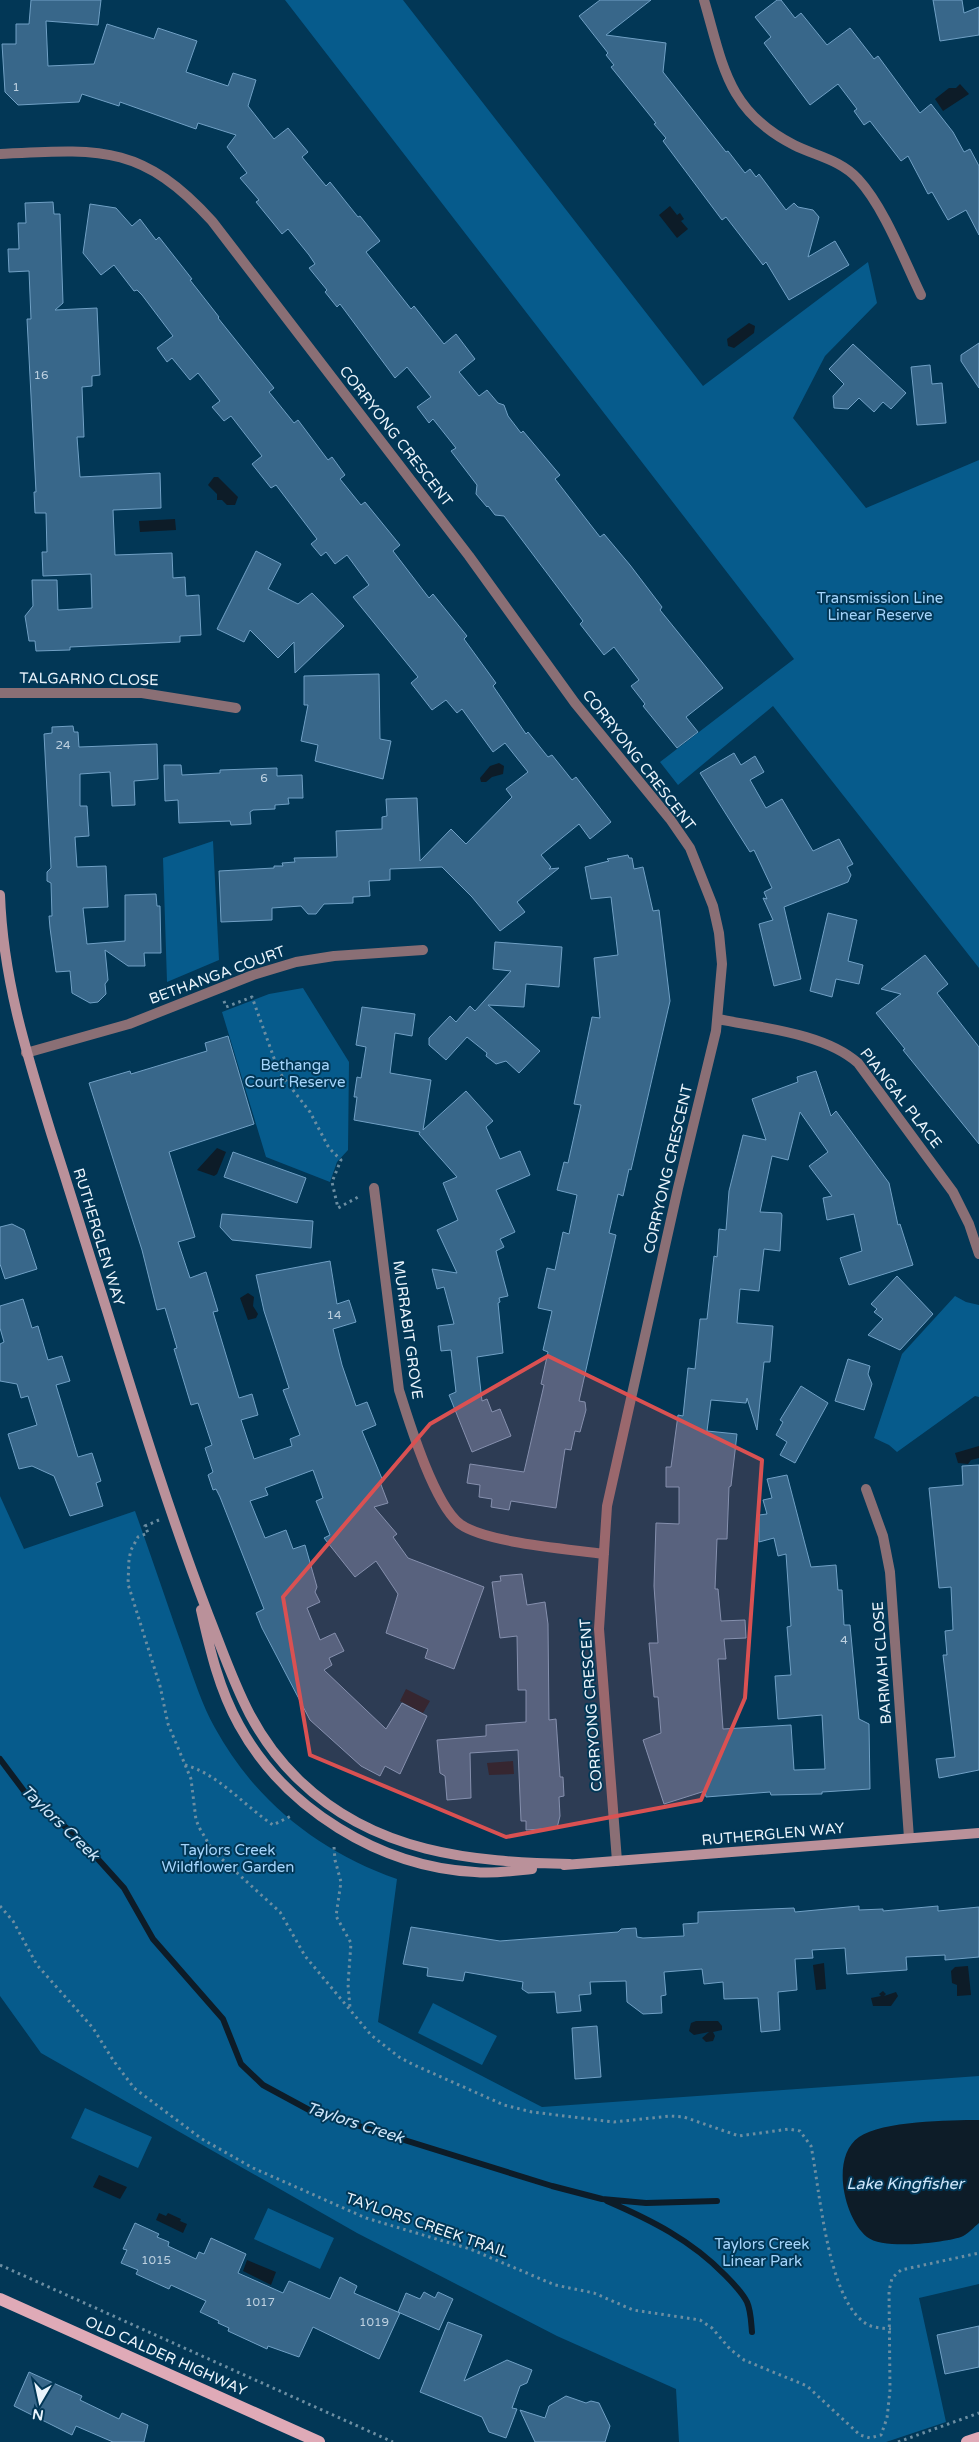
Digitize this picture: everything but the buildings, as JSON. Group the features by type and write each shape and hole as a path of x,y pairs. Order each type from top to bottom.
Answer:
{"main road":[{"name":"OLD CALDER HIGHWAY","path":"0,2299 319,2442"},
{"path":"967,2442 979,2438"}],"street":[{"path":"704,0 718,58 726,78 741,103 766,127 780,137 839,164 857,178 873,200 921,295"},
{"name":"CORRYONG CRESCENT","path":"0,154 68,151 106,154 123,158 162,174 179,187 212,221 469,556 569,695 670,819 690,848 713,906 719,933 722,964 718,1019 607,1506 599,1629 617,1861"},
{"name":"TALGARNO CLOSE","path":"0,693 142,693 236,708"},
{"name":"RUTHERGLEN WAY","path":"0,895 3,971 26,1053 171,1516 250,1719 264,1742 280,1761 319,1798 366,1827 414,1846 477,1860 570,1864"},
{"name":"BETHANGA COURT","path":"26,1053 129,1024 218,988 296,962 334,956 423,950"},
{"name":"PIANGAL PLACE","path":"718,1019 814,1040 847,1053 858,1064 952,1192 968,1224 979,1254"},
{"name":"MURRABIT GROVE","path":"374,1188 399,1390 406,1413 445,1507 460,1524 483,1535 604,1554"},
{"name":"BARMAH CLOSE","path":"866,1489 883,1536 890,1572 910,1838"},
{"name":"RUTHERGLEN WAY","path":"196,1582 211,1656 238,1724 262,1761 306,1805 360,1840 404,1858 475,1872 502,1872 570,1864 979,1833"}],"path":[{"path":"218,988 226,1007 252,997 279,1072 310,1112 330,1148 341,1160 332,1182 338,1208 374,1188"},
{"path":"171,1516 145,1526 148,1533 141,1535 135,1541 129,1559 127,1579 160,1686 168,1724 193,1786 196,1820 213,1851 280,1912 305,1956 371,2035 399,2057 518,2110 614,2122 670,2116 684,2117 739,2136 789,2130 800,2131 811,2146 833,2264 843,2293 863,2322 875,2327 891,2329"},
{"path":"184,1765 198,1770 230,1791 273,1825 291,1816"},
{"path":"334,1847 335,1860 342,1882 336,1916 351,1944 348,1984 350,2009"},
{"name":"TAYLORS CREEK TRAIL","path":"0,1906 13,1921 37,1965 93,2028 129,2082 143,2096 202,2139 253,2168 357,2215 470,2249 555,2285 594,2293 633,2310 684,2316 700,2320 712,2328 730,2349 744,2360 807,2386 854,2431 865,2437 877,2437"},
{"path":"879,2442 877,2437 884,2431 890,2390 891,2329 888,2291 892,2278 901,2270 979,2253"},
{"path":"0,2265 393,2442"},
{"path":"898,2442 979,2413"}],"highlighted area":[{"path":"548,1356 762,1460 745,1698 701,1800 506,1837 310,1755 283,1597 430,1424"}],"green space":[{"name":"Transmission Line Linear Reserve","path":"285,0 403,0 703,386 868,262 877,303 825,356 793,418 866,508 979,460 979,968 773,706 678,785 660,762 794,659"},
{"path":"213,841 219,960 167,982 163,858"},
{"name":"Bethanga Court Reserve","path":"303,988 349,1062 348,1150 337,1162 330,1182 266,1157 222,1012 269,994"},
{"path":"955,1296 966,1302 979,1305 979,1397 975,1396 897,1452 889,1445 874,1438 902,1354"},
{"name":"Taylors Creek Linear Park","path":"0,1496 24,1549 135,1511 202,1701 210,1719 231,1754 249,1779 292,1821 316,1839 341,1854 368,1868 397,1879 378,2022 542,2107 979,2076 979,2284 919,2298 946,2422 886,2442 679,2442 676,2389 557,2336 357,2233 41,2053 0,1996"},
{"path":"433,2003 497,2036 482,2065 418,2033"},
{"path":"85,2108 152,2137 138,2168 71,2138"},
{"path":"268,2208 334,2238 320,2269 254,2239"}],"water":[{"path":"960,84 969,94 943,111 935,99 949,88 956,88"},
{"path":"670,206 677,215 680,213 684,219 681,221 688,229 677,238 659,215"},
{"path":"749,323 755,326 754,333 734,348 728,346 727,339"},
{"path":"214,477 218,477 238,497 235,505 227,505 222,500 217,500 217,494 208,485"},
{"path":"175,519 176,530 140,532 139,521"},
{"path":"499,763 504,766 503,774 492,777 486,782 481,782 480,778 490,766"},
{"path":"217,1148 226,1152 217,1174 214,1176 197,1170"},
{"path":"248,1293 254,1297 253,1306 258,1314 256,1318 248,1320 240,1298"},
{"path":"979,1446 979,1458 971,1460 968,1464 958,1463 955,1453"},
{"path":"406,1689 430,1701 423,1713 400,1701"},
{"path":"513,1761 514,1774 489,1775 487,1763"},
{"path":"824,1963 826,1989 816,1990 813,1965"},
{"path":"968,1966 971,1995 957,1996 957,1985 952,1983 951,1971 955,1967"},
{"path":"883,1991 886,1994 884,1996 896,1992 898,1996 891,2006 873,2006 871,1998 881,1996 879,1994"},
{"path":"696,2021 718,2021 722,2026 722,2030 713,2032 715,2036 713,2041 706,2042 702,2038 709,2032 694,2035 689,2031 691,2023"},
{"name":"Lake Kingfisher","path":"979,2120 979,2223 961,2237 927,2243 886,2243 867,2237 852,2216 844,2187 843,2172 845,2158 850,2146 859,2137 883,2128 917,2122"},
{"path":"99,2175 127,2187 120,2199 93,2187"},
{"path":"159,2213 166,2216 168,2213 187,2224 183,2233 156,2220"},
{"path":"247,2260 276,2272 271,2285 243,2271"}],"waterway":[{"name":"Taylors Creek","path":"0,1759 30,1799 78,1837 124,1888 153,1939 223,2019 241,2064 263,2085 311,2111 552,2186 602,2199 646,2203 717,2201"},
{"path":"607,2201 670,2232 712,2263 734,2284 745,2298 751,2317 752,2332"}],"park label":[{"name":"Taylors Creek Wildflower Garden","path":"228,1858"}]}
